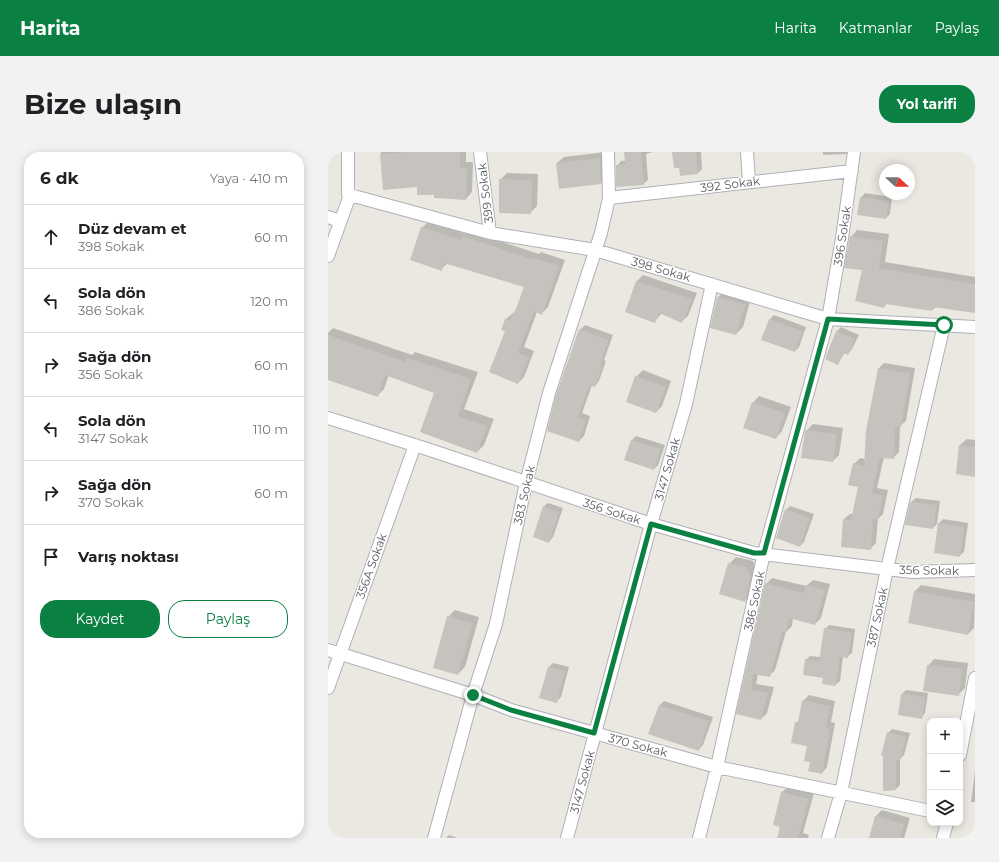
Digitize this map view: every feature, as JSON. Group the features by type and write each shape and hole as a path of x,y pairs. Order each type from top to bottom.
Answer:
{"street":[{"path":"328,256 350,195 348,194 348,152"},
{"name":"399 Sokak","path":"480,152 490,233"},
{"name":"383 Sokak","path":"434,838 473,695 496,624 526,483 548,393 595,250 609,198 608,152"},
{"path":"747,152 749,181"},
{"name":"396 Sokak","path":"828,319 854,152"},
{"name":"392 Sokak","path":"609,198 749,181 852,171"},
{"name":"398 Sokak","path":"350,195 490,233 595,250 828,319 975,327"},
{"path":"328,217 340,221"},
{"name":"3147 Sokak","path":"567,838 651,524 686,404 712,284"},
{"name":"386 Sokak","path":"699,838 717,767 764,553 828,319"},
{"name":"387 Sokak","path":"828,838 841,793 888,569 944,325"},
{"name":"356 Sokak","path":"328,418 415,445 651,524 754,553 912,572 975,570"},
{"name":"356A Sokak","path":"328,688 334,652 415,445"},
{"name":"370 Sokak","path":"334,652 473,695 511,710 717,767 927,810"},
{"path":"960,754 975,678"},
{"path":"944,838 946,826"}],"building":[{"path":"404,152 460,152 460,168 467,168 466,200 434,198 434,195 417,195 417,187 383,190 380,154"},
{"path":"624,152 641,152 644,185 616,187 616,165 625,164"},
{"path":"672,152 696,152 698,174 680,176 679,168 674,168"},
{"path":"600,158 601,184 559,189 556,163"},
{"path":"499,179 532,180 531,214 499,213"},
{"path":"860,197 889,201 886,219 857,215"},
{"path":"421,227 461,240 463,236 533,260 534,258 559,266 542,315 534,311 518,353 529,357 518,384 489,372 505,331 501,330 505,319 510,321 524,287 444,263 442,271 410,260"},
{"path":"850,236 883,241 879,268 975,284 975,313 933,307 932,311 885,304 884,308 855,301 862,270 844,268"},
{"path":"636,281 692,299 682,323 659,313 655,323 625,312"},
{"path":"717,297 745,304 736,335 710,328"},
{"path":"769,319 803,331 795,352 761,340"},
{"path":"579,329 608,340 595,387 589,385 578,418 586,420 579,442 547,431 556,395"},
{"path":"836,331 855,339 848,355 843,353 838,365 825,359"},
{"path":"328,335 406,362 407,358 471,379 458,416 487,426 477,453 420,432 434,393 385,375 378,397 328,380"},
{"path":"878,368 910,373 901,427 895,427 894,459 880,458 872,493 883,495 878,520 873,519 871,550 841,547 843,519 851,520 858,487 848,485 853,463 864,466 866,431"},
{"path":"635,376 666,387 656,413 626,402"},
{"path":"752,402 785,413 776,439 743,428"},
{"path":"805,430 837,434 833,462 801,458"},
{"path":"631,440 661,449 654,470 624,460"},
{"path":"959,445 975,447 975,477 956,474"},
{"path":"910,502 937,505 933,529 905,525"},
{"path":"543,506 559,512 549,543 533,537"},
{"path":"785,509 810,518 800,547 776,538"},
{"path":"938,523 964,527 960,557 934,553"},
{"path":"728,563 746,567 751,576 745,602 719,594"},
{"path":"765,583 804,593 806,585 825,590 815,625 789,618 786,633 782,632 770,677 753,674 751,690 768,693 761,720 736,714"},
{"path":"914,591 974,602 968,635 908,623"},
{"path":"447,616 473,623 458,675 433,668"},
{"path":"824,628 852,633 848,658 840,657 836,686 822,684 823,678 803,675 805,659 819,661"},
{"path":"927,665 962,669 959,696 923,691"},
{"path":"548,667 565,671 557,703 539,698"},
{"path":"901,694 925,697 922,719 898,715"},
{"path":"802,700 830,706 826,728 830,729 822,774 808,771 810,762 804,761 807,746 791,743 795,722 798,723"},
{"path":"659,705 709,721 699,751 648,734"},
{"path":"887,732 906,737 900,760 896,760 896,790 883,791 883,756 881,756"},
{"path":"781,792 809,799 798,838 777,838 780,827 773,825"},
{"path":"875,816 904,824 900,838 869,838"}],"route":[{"path":"473,695 511,710 594,733 651,524 754,553 764,553 828,319 944,325"}]}
